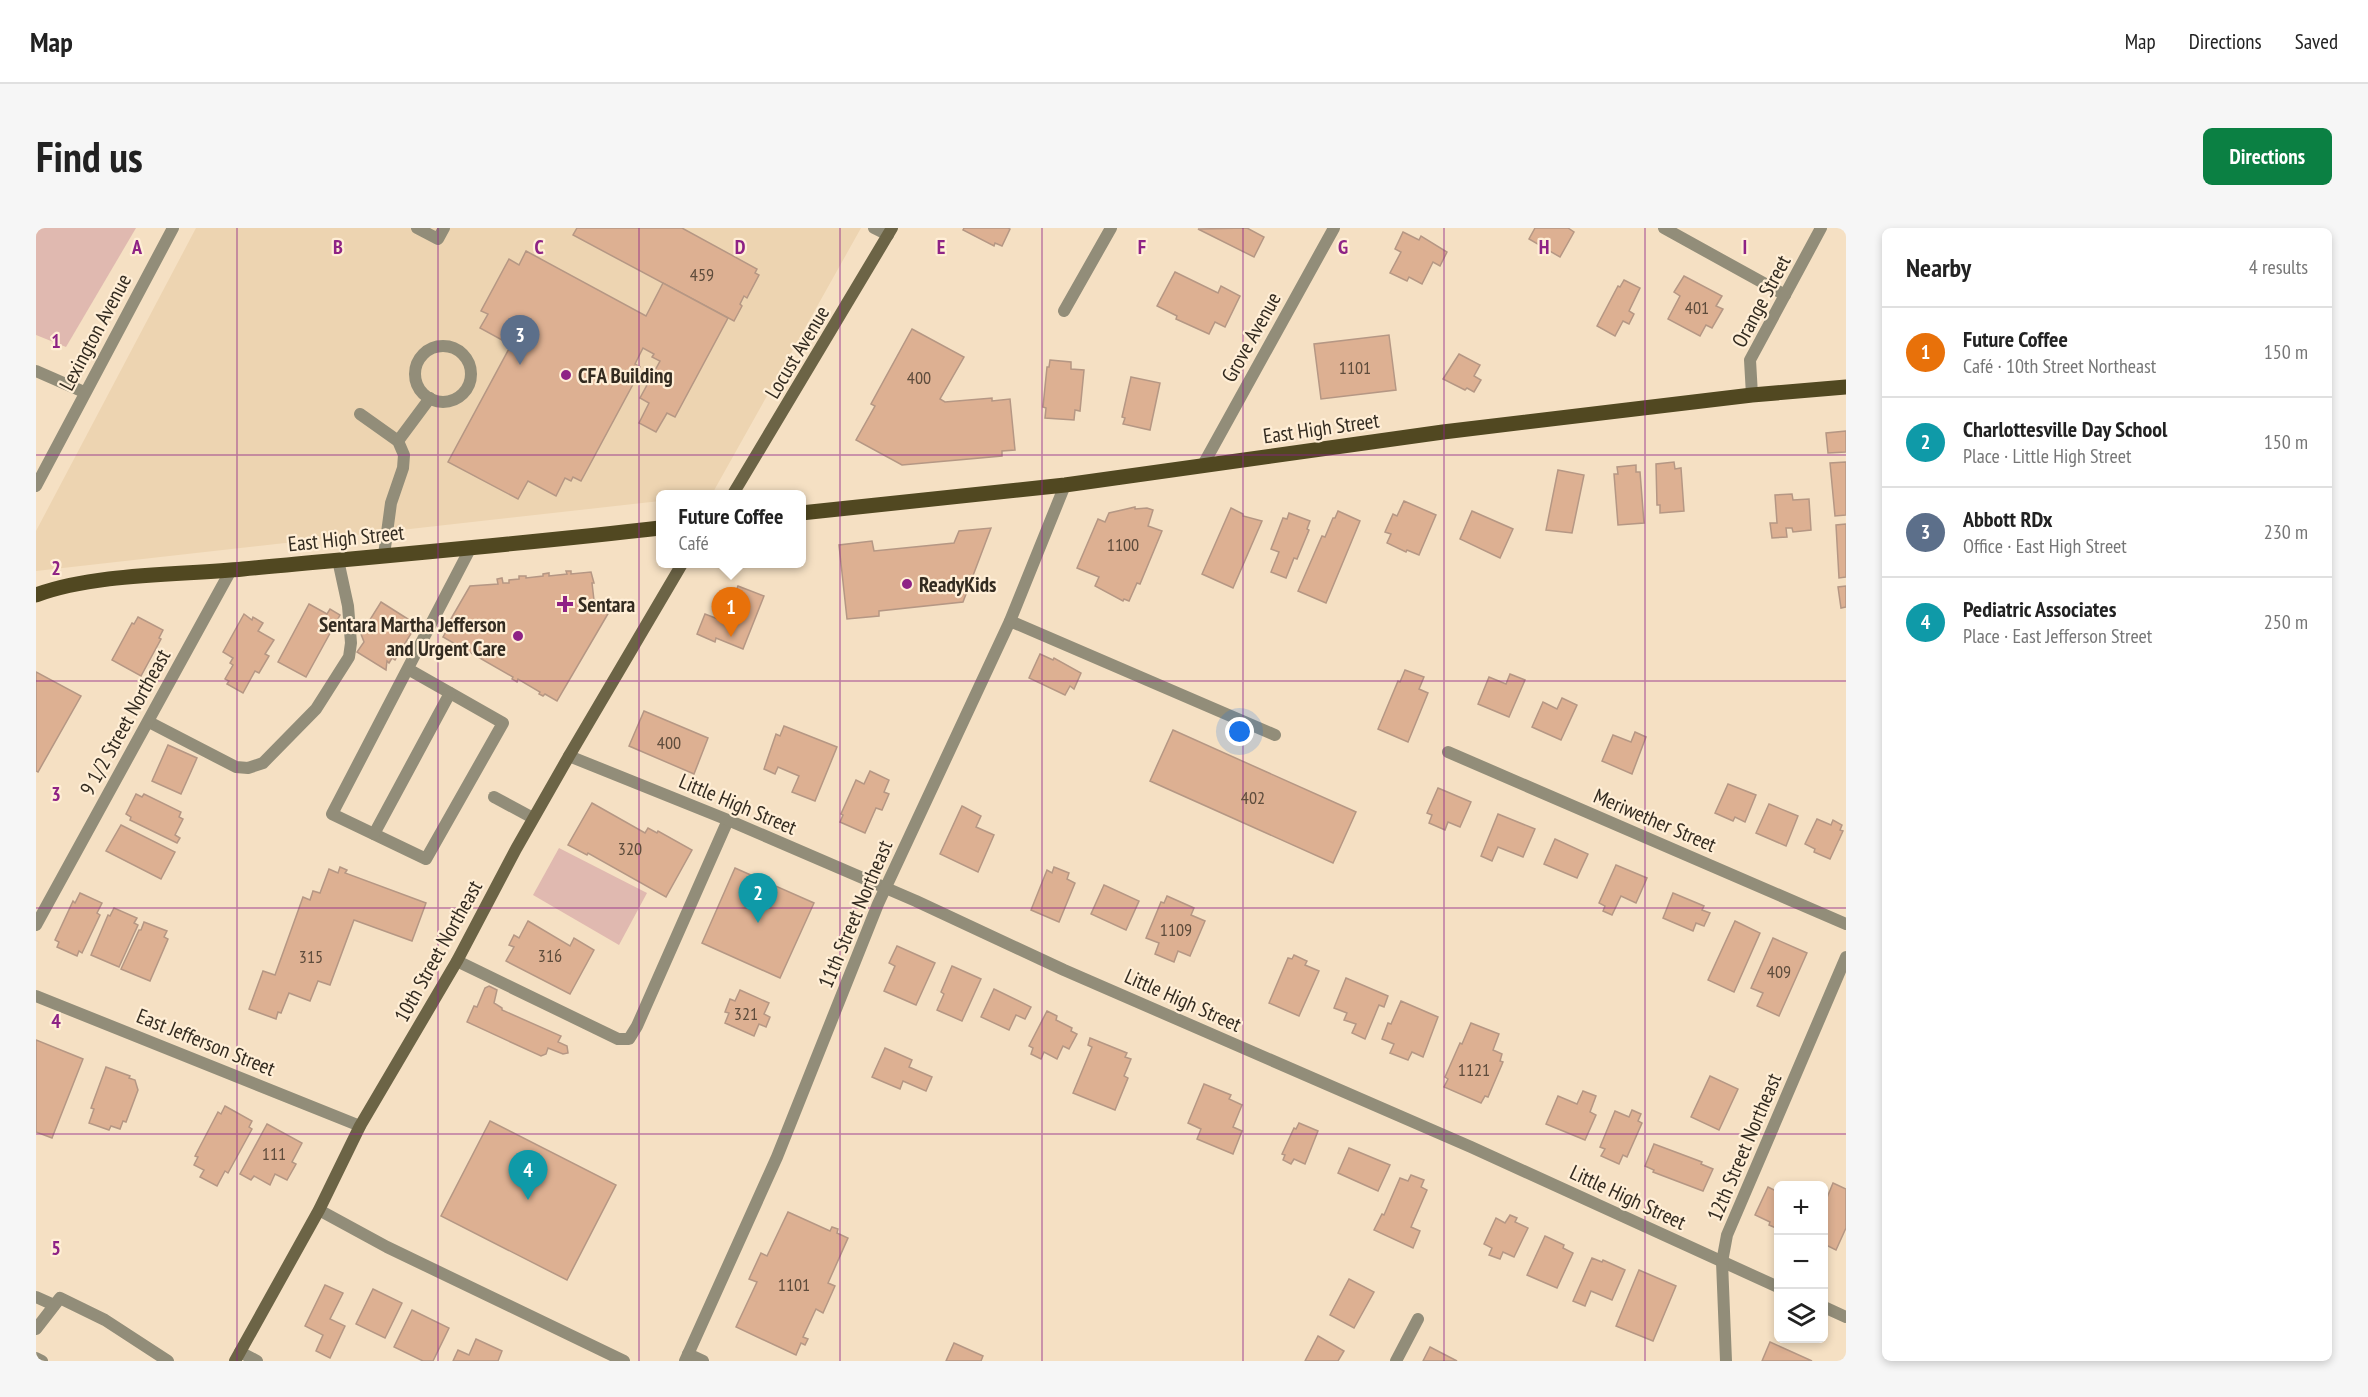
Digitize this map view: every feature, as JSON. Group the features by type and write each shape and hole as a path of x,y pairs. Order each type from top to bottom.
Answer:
{"main road":[{"name":"East High Street","path":"806,512 1065,485 1443,432 1752,395 1846,387"},
{"name":"East High Street","path":"36,595 63,587 123,578 231,570 656,528"}],"street":[{"name":"Lexington Avenue","path":"36,486 173,228"},
{"path":"417,228 438,239 444,228"},
{"path":"874,228 890,232"},
{"path":"1064,311 1111,228"},
{"name":"Grove Avenue","path":"1203,465 1334,228"},
{"path":"1664,228 1785,295"},
{"name":"Orange Street","path":"1752,395 1750,360 1821,228"},
{"name":"Locust Avenue","path":"736,490 890,232"},
{"path":"441,346 458,350 469,364 471,373 470,382 465,391 449,401 430,398 418,386 416,368 419,360 425,353 441,346"},
{"path":"36,371 84,392"},
{"path":"398,441 430,398"},
{"path":"360,414 398,441 404,455 403,468 391,503 384,555"},
{"name":"11th Street Northeast","path":"687,1358 777,1157 886,888 1010,621 1065,485"},
{"path":"408,669 503,723 426,859 332,814 471,547"},
{"path":"149,722 236,767 248,768 263,763 316,709 349,657 351,643 348,606 338,560"},
{"name":"10th Street Northeast","path":"238,1357 319,1210 360,1125 457,961 533,819 680,568"},
{"name":"9 1/2 Street Northeast","path":"36,926 231,570"},
{"path":"1010,621 1275,735"},
{"path":"374,834 450,693"},
{"name":"Meriwether Street","path":"1448,752 1846,924"},
{"name":"Little High Street","path":"569,756 728,820 886,888 1064,969 1471,1147 1774,1285"},
{"path":"494,797 533,819"},
{"path":"457,961 618,1039 629,1039 637,1026 728,820"},
{"name":"12th Street Northeast","path":"1726,1361 1722,1262 1727,1235 1846,957"},
{"name":"East Jefferson Street","path":"36,996 360,1125"},
{"path":"319,1210 387,1246 624,1361"},
{"path":"36,1297 54,1305"},
{"path":"36,1329 60,1298 96,1316 168,1361"},
{"path":"1828,1309 1846,1317"},
{"path":"1396,1361 1418,1319"},
{"path":"238,1357 257,1361"},
{"path":"36,1358 42,1361"},
{"path":"687,1358 703,1361"}],"shaded area":[{"path":"36,228 136,228 66,347 36,335"},
{"path":"196,228 861,228 714,490 656,490 656,501 36,571 36,531"},
{"path":"559,848 647,893 619,945 533,895"}],"building":[{"path":"577,228 682,228 757,269 755,273 759,275 747,298 744,296 740,304 742,306 734,321 573,235"},
{"path":"964,228 1010,229 1002,246 995,243 994,246 963,230"},
{"path":"1247,228 1264,237 1254,257 1198,229"},
{"path":"1535,228 1568,228 1574,232 1560,257 1529,239"},
{"path":"1403,232 1419,240 1421,236 1447,252 1440,266 1433,262 1422,284 1409,277 1407,281 1390,273 1401,252 1395,249"},
{"name":"CFA Building","path":"526,251 646,316 663,283 728,318 675,417 667,413 656,432 639,423 649,403 640,398 660,361 652,357 654,354 643,348 635,364 640,367 636,374 638,375 581,481 573,477 571,481 565,478 556,496 528,481 518,499 448,462 511,345 480,328 488,314 481,311 509,259 519,265"},
{"path":"1175,272 1218,293 1221,286 1240,296 1225,327 1215,322 1209,334 1176,319 1177,316 1157,306"},
{"path":"1684,276 1722,296 1716,306 1723,309 1712,328 1706,325 1700,336 1668,319 1680,296 1674,292"},
{"path":"1624,280 1640,288 1629,311 1634,314 1629,324 1623,321 1615,336 1597,326 1618,286 1620,287"},
{"path":"912,329 964,357 940,399 945,402 992,398 992,401 1010,399 1015,450 1002,451 1002,456 902,465 856,440 875,406 871,404"},
{"path":"1389,335 1396,390 1321,399 1314,344"},
{"path":"1459,354 1480,365 1474,376 1481,380 1474,392 1443,379"},
{"path":"1050,360 1071,362 1071,369 1084,370 1080,411 1075,410 1074,420 1045,418 1046,408 1043,407 1047,367 1049,367"},
{"path":"1131,377 1160,383 1150,430 1123,424 1125,418 1122,417"},
{"path":"1846,431 1846,452 1828,453 1826,433"},
{"path":"1674,462 1675,469 1681,468 1684,511 1660,513 1660,505 1657,505 1656,464"},
{"path":"1846,462 1846,515 1835,516 1830,463"},
{"path":"1636,465 1636,472 1640,472 1644,523 1618,525 1614,474 1618,474 1617,467"},
{"path":"1558,470 1584,475 1572,533 1546,530"},
{"path":"1792,494 1793,500 1809,499 1811,530 1793,532 1792,528 1786,528 1787,537 1772,538 1770,523 1777,523 1775,495"},
{"path":"1404,501 1436,515 1419,555 1387,543 1391,534 1385,532 1393,514 1397,516"},
{"path":"1135,507 1135,509 1153,510 1148,526 1162,531 1140,584 1137,583 1129,601 1124,599 1123,601 1095,586 1099,577 1077,568 1098,519 1105,522 1109,513"},
{"path":"1231,508 1243,516 1262,521 1233,588 1202,574"},
{"path":"1338,511 1360,521 1326,603 1298,591 1322,536 1325,537"},
{"path":"1472,511 1513,529 1500,558 1460,539"},
{"path":"1289,513 1310,521 1307,529 1309,530 1297,559 1294,558 1286,578 1271,572 1279,552 1271,549 1283,518 1287,519"},
{"path":"1846,524 1846,577 1839,578 1836,525"},
{"name":"ReadyKids","path":"991,528 963,602 879,611 879,616 847,619 839,545 872,541 874,551 954,543 959,531"},
{"name":"Sentara Martha Jefferson and Urgent Care","path":"566,571 571,571 571,574 591,572 594,583 592,583 594,600 598,607 609,612 557,701 545,694 543,696 539,694 540,692 518,679 517,682 512,679 513,677 443,637 447,630 445,629 470,586 498,584 497,579 502,578 503,583 509,583 509,580 519,579 519,576 526,576 526,578 549,573 549,576 567,574"},
{"path":"738,586 764,596 743,649 716,638 715,642 697,634 705,614 723,621"},
{"path":"1846,586 1846,607 1841,608 1838,587"},
{"path":"381,602 411,621 409,623 415,627 395,660 392,658 389,663 387,661 386,670 357,652 364,642 361,634"},
{"path":"309,604 327,614 330,609 340,615 306,677 278,662"},
{"path":"244,614 252,620 253,617 263,623 258,631 274,640 265,654 269,656 259,673 255,671 243,693 227,684 229,681 225,679 233,665 230,663 233,658 223,652"},
{"path":"138,617 163,630 159,638 161,639 141,676 112,660 132,623 134,624"},
{"path":"1040,654 1053,660 1054,658 1081,673 1074,689 1070,686 1065,695 1029,678"},
{"path":"1405,670 1424,677 1419,689 1428,693 1408,742 1378,729"},
{"path":"36,672 81,696 38,772 36,771"},
{"path":"1510,674 1525,680 1509,717 1478,704 1489,677 1506,684"},
{"path":"1562,698 1577,705 1561,740 1532,727 1543,702 1557,709"},
{"path":"644,711 708,738 694,774 629,746"},
{"path":"784,726 837,747 815,801 792,792 799,776 778,767 775,774 764,769 776,734 780,736"},
{"path":"1173,730 1356,812 1333,863 1150,781"},
{"path":"1635,732 1646,737 1632,774 1602,761 1613,735 1631,742"},
{"path":"168,745 197,758 181,794 152,781"},
{"path":"870,771 889,780 884,792 889,794 882,810 876,808 865,833 840,822 843,815 841,814 856,780 864,784"},
{"path":"1728,784 1756,795 1745,822 1735,817 1733,821 1715,813"},
{"path":"1438,788 1471,802 1460,827 1448,822 1445,830 1429,823 1432,815 1427,813"},
{"path":"136,794 142,797 144,794 181,812 179,817 183,819 175,835 180,838 177,843 130,820 131,817 126,814"},
{"path":"592,803 645,833 648,828 657,833 658,831 692,850 666,897 588,853 587,855 568,845"},
{"path":"1769,804 1798,816 1786,846 1756,833"},
{"path":"962,806 981,816 976,827 994,835 978,872 940,854"},
{"path":"1498,814 1535,829 1523,857 1498,847 1492,861 1481,856"},
{"path":"1817,819 1831,825 1833,820 1842,825 1840,830 1843,831 1830,859 1814,852 1815,849 1805,844"},
{"path":"121,825 175,852 161,879 106,851"},
{"path":"1555,839 1588,854 1577,878 1544,864"},
{"path":"1616,865 1647,878 1636,903 1621,896 1612,915 1603,911 1605,906 1599,903"},
{"path":"340,867 347,870 345,873 426,903 412,941 354,920 330,985 318,981 310,1001 289,993 276,1019 249,1009 263,971 275,975 303,897 310,900 313,891 320,893 329,869 338,873"},
{"path":"1054,867 1069,873 1067,879 1075,883 1059,922 1031,910 1047,870 1052,873"},
{"path":"735,868 814,903 780,978 702,943"},
{"path":"1104,885 1139,901 1126,930 1091,914"},
{"path":"80,893 102,903 97,913 100,915 82,953 79,951 77,956 57,947 59,942 55,940 73,901 75,903"},
{"path":"1673,893 1704,906 1702,910 1710,913 1704,926 1696,923 1693,931 1663,918"},
{"path":"1167,896 1194,908 1191,915 1205,921 1190,956 1178,951 1174,962 1155,954 1159,943 1146,938 1161,902 1164,903"},
{"path":"114,908 137,918 134,923 138,925 119,967 91,955 108,915 110,916"},
{"path":"528,921 570,946 574,938 594,950 570,994 506,961 514,947 509,945 514,935 519,938"},
{"path":"1735,921 1760,933 1734,992 1708,980"},
{"path":"144,922 167,931 164,937 168,939 150,981 121,969"},
{"path":"1773,938 1807,953 1779,1016 1757,1006 1763,993 1751,988"},
{"path":"897,946 935,963 916,1005 884,991 895,966 889,963"},
{"path":"1294,955 1307,961 1305,965 1319,971 1299,1016 1269,1003 1288,958 1292,959"},
{"path":"952,966 981,979 962,1021 937,1010 944,994 941,992"},
{"path":"1346,978 1388,996 1384,1007 1379,1005 1365,1039 1352,1033 1356,1024 1344,1020 1347,1013 1334,1008"},
{"path":"489,986 497,990 494,1003 502,1010 561,1036 558,1042 567,1046 568,1053 563,1054 548,1048 546,1054 541,1056 467,1022 474,1006 477,1007 485,988"},
{"path":"994,989 1031,1007 1025,1019 1016,1015 1009,1030 981,1017"},
{"path":"740,990 769,1003 764,1014 770,1017 766,1027 759,1024 754,1036 725,1023 729,1013 725,1012 730,999 735,1001"},
{"path":"1401,1001 1438,1017 1423,1057 1412,1052 1408,1060 1390,1053 1394,1044 1382,1039"},
{"path":"1047,1011 1057,1016 1056,1020 1072,1028 1071,1031 1077,1034 1069,1049 1063,1046 1057,1059 1044,1052 1041,1059 1031,1054 1033,1048 1029,1046"},
{"path":"1471,1023 1499,1034 1493,1050 1502,1054 1500,1061 1503,1062 1488,1097 1485,1096 1481,1103 1444,1087 1448,1079 1445,1077"},
{"path":"1090,1038 1127,1053 1125,1057 1131,1059 1124,1076 1128,1078 1115,1110 1073,1093 1092,1047 1088,1045"},
{"path":"36,1040 83,1059 52,1138 36,1132"},
{"path":"885,1048 912,1060 909,1067 932,1077 926,1091 903,1081 900,1089 872,1077"},
{"path":"106,1067 130,1076 129,1078 135,1080 138,1090 126,1122 123,1121 120,1129 111,1126 109,1130 89,1123 94,1109 91,1108"},
{"path":"1710,1076 1738,1089 1719,1130 1691,1117"},
{"path":"1204,1084 1231,1095 1229,1099 1242,1105 1233,1127 1242,1131 1233,1154 1197,1139 1201,1129 1188,1123"},
{"path":"1583,1091 1596,1096 1590,1112 1596,1115 1585,1140 1546,1124 1558,1096 1577,1104"},
{"path":"225,1106 252,1121 249,1127 252,1129 228,1173 225,1171 217,1186 200,1177 204,1170 194,1165 198,1157 195,1156 218,1112 221,1114"},
{"path":"1632,1110 1641,1114 1638,1121 1642,1123 1627,1157 1623,1155 1619,1164 1601,1156 1605,1149 1600,1147 1615,1111 1629,1117"},
{"path":"490,1121 616,1185 567,1280 441,1216"},
{"path":"1299,1123 1318,1131 1305,1164 1294,1159 1291,1164 1283,1160 1285,1155 1282,1154 1294,1128 1296,1129"},
{"path":"267,1124 302,1143 292,1162 296,1164 287,1180 275,1174 270,1185 254,1176 251,1180 240,1174"},
{"path":"1654,1144 1702,1162 1701,1164 1713,1169 1703,1191 1653,1172 1654,1170 1645,1166"},
{"path":"1349,1148 1390,1165 1378,1191 1338,1173"},
{"path":"1411,1175 1424,1180 1421,1187 1427,1190 1411,1227 1420,1231 1413,1248 1374,1230 1382,1214 1384,1215 1400,1178 1408,1181"},
{"path":"1833,1183 1846,1189 1846,1228 1836,1250 1828,1246 1828,1195"},
{"path":"1768,1187 1774,1190 1774,1227 1769,1225 1770,1222 1755,1215"},
{"path":"788,1212 830,1231 832,1227 838,1229 837,1233 848,1238 828,1283 835,1286 823,1313 816,1309 803,1337 808,1339 805,1345 801,1343 796,1355 736,1327 757,1282 749,1279 761,1253 767,1256"},
{"path":"1510,1215 1517,1218 1515,1222 1528,1228 1514,1257 1503,1252 1500,1259 1489,1255 1492,1248 1484,1244 1496,1218 1505,1223"},
{"path":"1545,1236 1564,1245 1563,1248 1573,1253 1557,1288 1527,1275"},
{"path":"1592,1258 1602,1262 1603,1260 1625,1270 1612,1300 1591,1291 1585,1306 1573,1301"},
{"path":"1639,1270 1676,1286 1653,1341 1616,1326"},
{"path":"1349,1279 1374,1292 1354,1328 1330,1315"},
{"path":"325,1285 343,1293 330,1319 345,1326 330,1358 316,1351 323,1335 305,1326"},
{"path":"373,1289 402,1303 385,1338 356,1324"},
{"path":"412,1310 449,1328 433,1361 423,1361 394,1347"},
{"path":"1318,1336 1344,1351 1338,1361 1305,1361"},
{"path":"476,1339 502,1351 498,1361 453,1361 458,1350 469,1355"},
{"path":"1770,1342 1812,1361 1762,1361"},
{"path":"954,1343 983,1356 981,1361 946,1361"},
{"path":"1430,1347 1457,1361 1423,1361"}],"place":[{"name":"Abbott RDx","path":"520,365"},
{"name":"CFA Building","path":"566,375"},
{"name":"ReadyKids","path":"907,584"},
{"name":"Sentara","path":"565,604"},
{"name":"Sentara Martha Jefferson and Urgent Care","path":"518,636"},
{"name":"Future Coffee","path":"731,637"},
{"name":"Charlottesville Day School","path":"758,923"},
{"name":"Pediatric Associates","path":"528,1200"}]}
